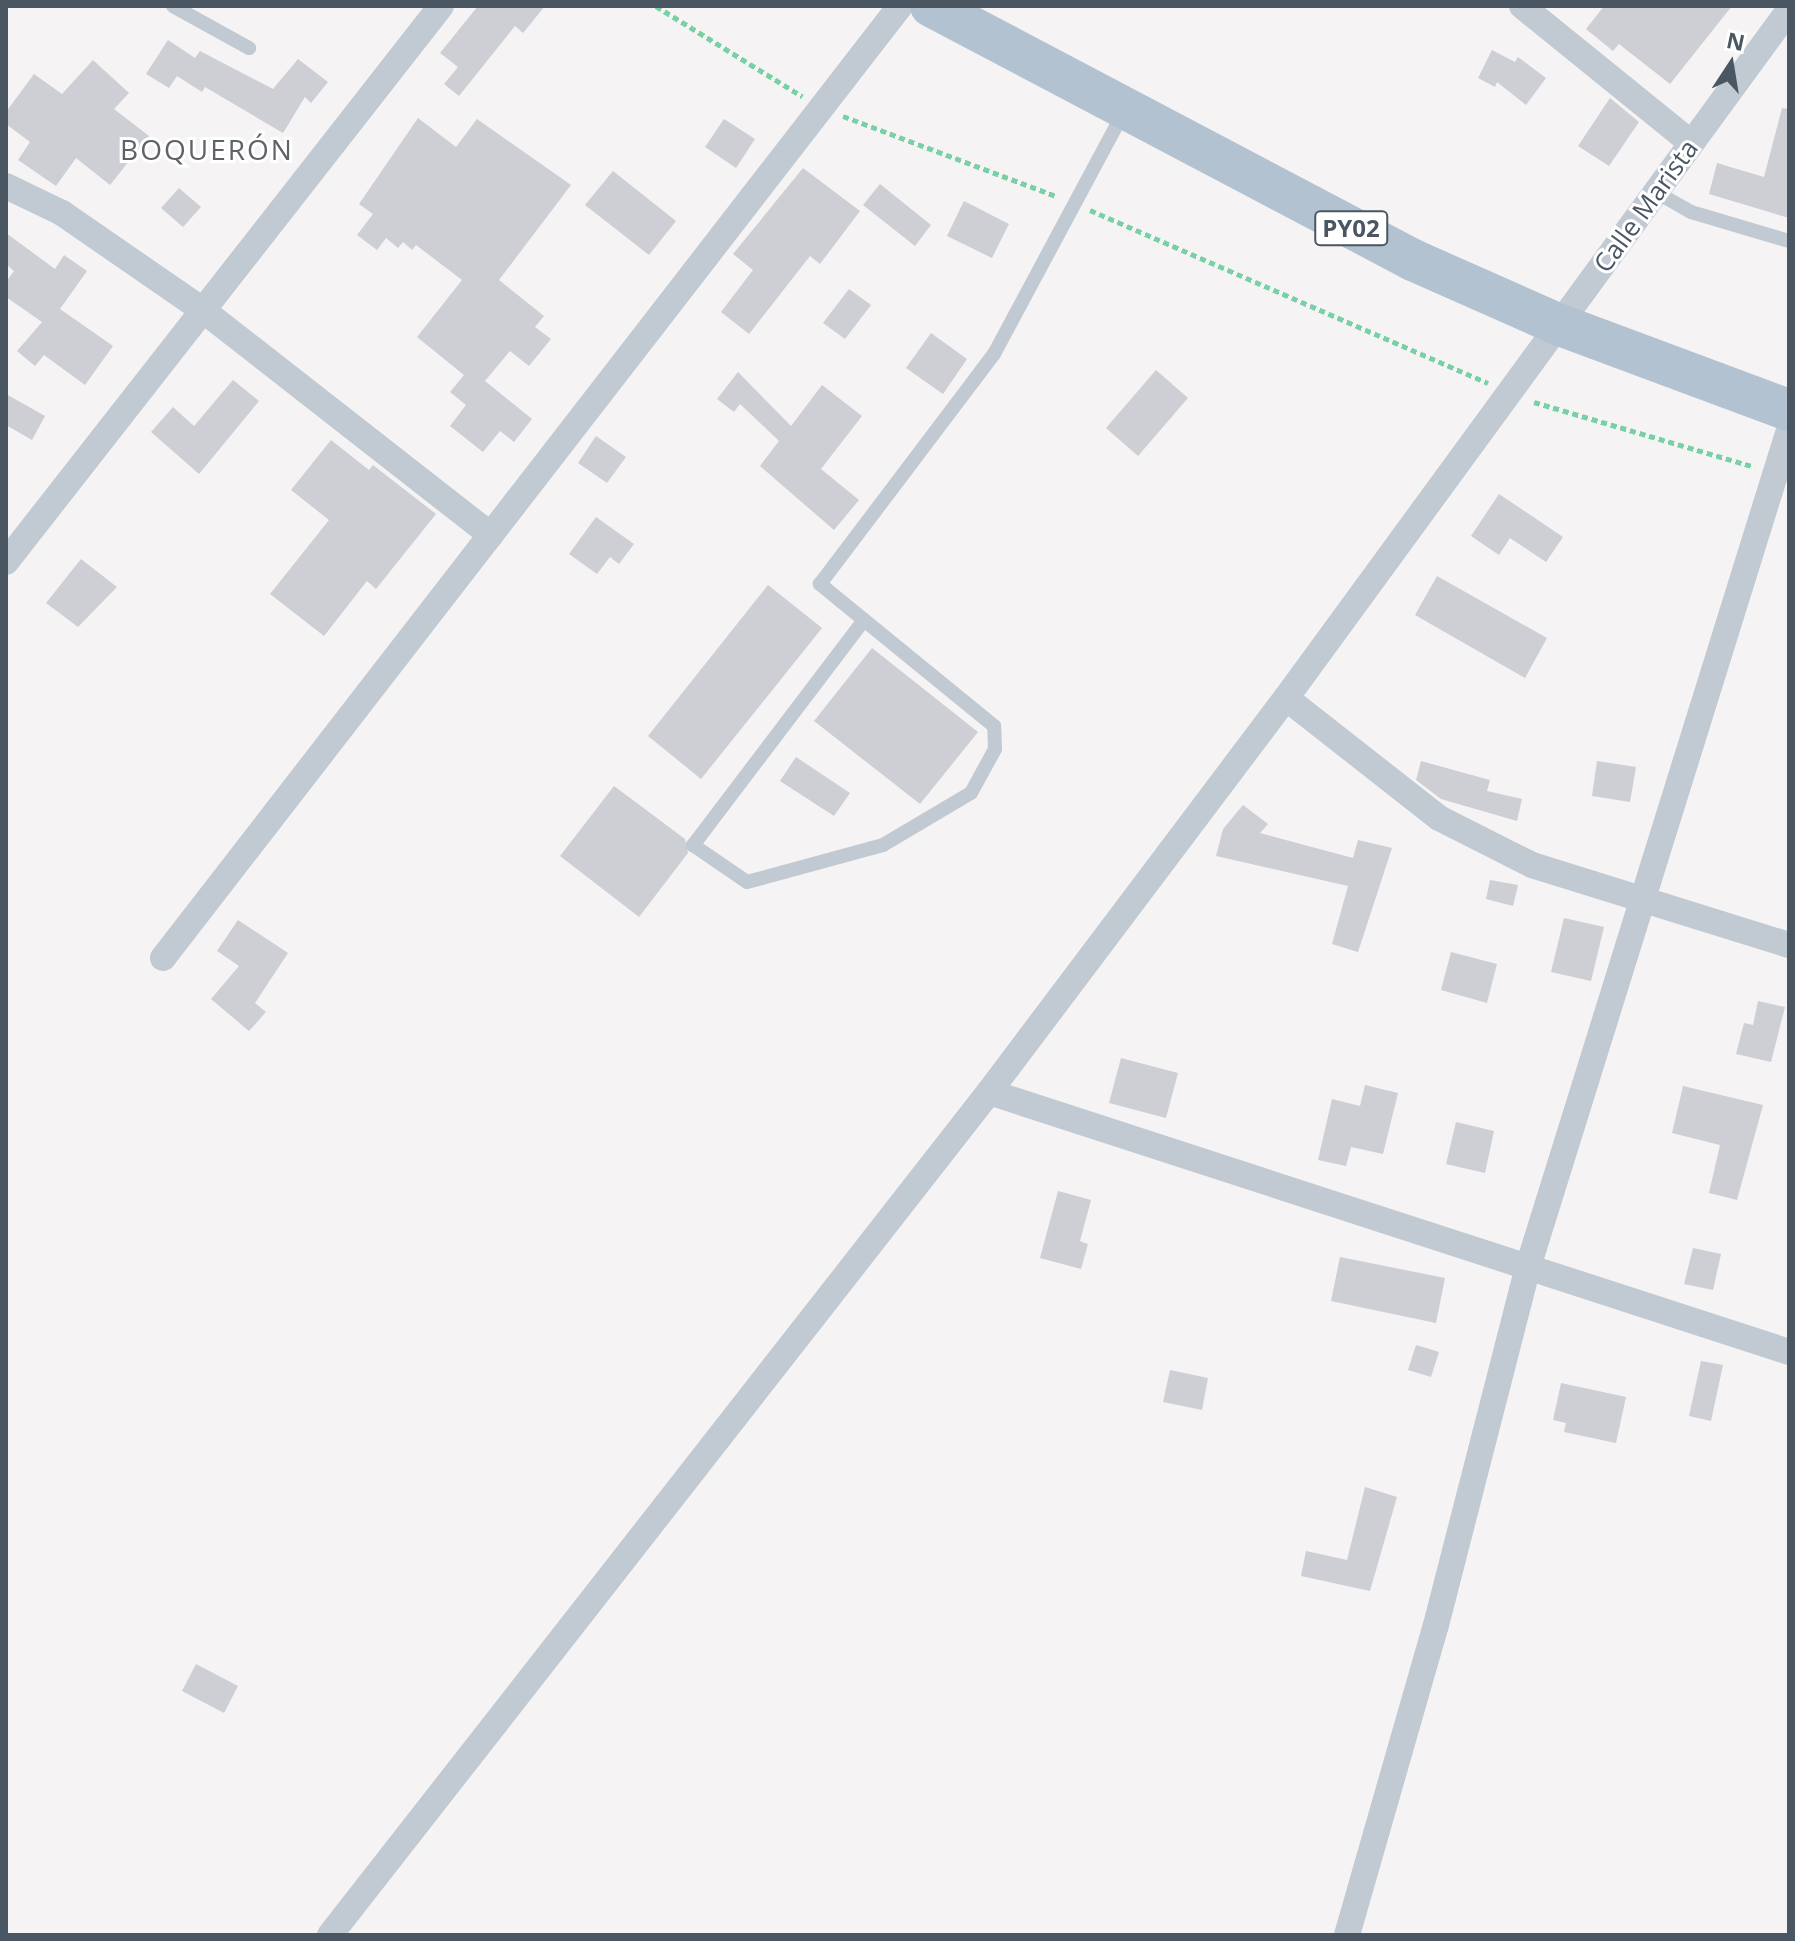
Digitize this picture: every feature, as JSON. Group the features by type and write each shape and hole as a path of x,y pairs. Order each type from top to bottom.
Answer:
{"main road":[{"name":"PY02","path":"931,6 1413,260 1560,325 1789,410"}],"street":[{"path":"6,562 441,6"},
{"path":"163,958 900,6"},
{"path":"1522,6 1691,143"},
{"name":"Calle Marista","path":"330,1935 989,1092 1286,698 1789,10"},
{"path":"6,186 62,213 204,311 491,535"},
{"path":"1347,1935 1436,1625 1528,1267 1789,430"},
{"path":"1286,698 1439,818 1532,865 1789,945"},
{"path":"989,1092 1789,1352"}],"lane":[{"path":"173,6 249,48"},
{"path":"864,620 693,845 747,882 883,845 971,793 995,749 994,726 820,584 994,354 1125,110"},
{"path":"1656,192 1691,212 1789,241"}],"path":[{"path":"656,6 820,107 1073,202 1510,393 1775,473"}],"building":[{"path":"478,6 545,6 523,33 515,26 459,96 444,84 458,67 440,53"},
{"path":"1604,6 1732,6 1670,84 1619,44 1613,51 1586,29"},
{"path":"168,40 195,58 200,51 273,89 298,59 328,82 311,103 305,97 283,133 205,87 202,92 177,76 169,88 146,74"},
{"path":"1492,50 1515,62 1518,57 1546,78 1526,105 1497,82 1495,87 1478,78"},
{"path":"93,60 129,93 114,109 149,136 110,185 76,158 56,186 18,160 30,142 6,124 6,112 34,74 62,94"},
{"path":"1610,98 1639,122 1609,166 1578,146"},
{"path":"1782,108 1789,109 1789,218 1709,194 1717,163 1764,177"},
{"path":"418,118 456,147 477,119 571,185 499,280 544,316 535,327 551,339 529,366 510,351 485,381 532,419 514,442 500,431 483,452 450,426 466,405 450,392 464,375 417,337 462,280 416,245 412,250 403,242 398,248 386,238 377,250 357,235 373,214 359,204"},
{"path":"724,119 755,139 736,168 705,147"},
{"path":"803,168 860,211 820,264 810,256 749,334 721,312 753,270 733,254"},
{"path":"613,171 676,221 649,255 585,205"},
{"path":"880,184 931,225 915,246 863,205"},
{"path":"179,188 201,207 183,227 161,208"},
{"path":"964,201 1009,224 992,258 947,236"},
{"path":"6,233 55,269 64,255 87,271 60,309 113,346 85,385 44,355 35,366 17,351 42,322 6,297 6,282 14,271 6,264"},
{"path":"849,289 871,305 845,339 823,323"},
{"path":"931,333 967,359 943,394 906,368"},
{"path":"1156,370 1188,398 1138,456 1106,428"},
{"path":"738,372 791,426 822,385 862,416 821,469 859,500 834,530 760,466 779,441 740,404 734,412 717,399"},
{"path":"233,380 259,401 199,474 151,432 173,407 194,426"},
{"path":"6,394 45,416 32,440 6,425"},
{"path":"596,436 626,457 607,483 578,463"},
{"path":"331,440 369,470 373,465 436,514 376,589 367,581 324,636 270,594 329,520 291,490"},
{"path":"1499,494 1563,537 1546,562 1510,538 1499,555 1471,536"},
{"path":"596,517 634,544 619,564 610,557 597,574 569,554"},
{"path":"81,559 117,587 78,627 46,603"},
{"path":"1437,576 1547,638 1525,678 1415,615"},
{"path":"768,585 822,628 701,779 648,736"},
{"path":"872,648 978,732 920,804 814,721"},
{"path":"796,757 850,793 834,816 780,781"},
{"path":"1421,761 1490,780 1487,791 1522,799 1517,821 1441,799 1416,780"},
{"path":"1597,761 1636,767 1630,802 1592,796"},
{"path":"614,786 685,839 688,853 639,917 560,856"},
{"path":"1243,805 1268,824 1260,833 1353,858 1358,840 1392,848 1358,952 1332,944 1348,886 1216,856 1223,829"},
{"path":"1490,880 1518,885 1513,906 1486,899"},
{"path":"1564,918 1604,927 1591,981 1551,972"},
{"path":"238,920 288,953 255,1003 266,1012 249,1031 211,999 239,966 217,951"},
{"path":"1451,952 1497,964 1487,1003 1441,990"},
{"path":"1758,1001 1785,1007 1771,1062 1736,1054 1744,1023 1753,1025"},
{"path":"1121,1058 1178,1073 1166,1118 1109,1103"},
{"path":"1365,1085 1398,1093 1383,1154 1351,1147 1346,1166 1318,1160 1332,1099 1360,1106"},
{"path":"1683,1086 1763,1105 1737,1200 1709,1193 1720,1145 1672,1133"},
{"path":"1456,1122 1494,1131 1485,1173 1446,1164"},
{"path":"1058,1191 1091,1200 1080,1241 1088,1244 1081,1269 1040,1258"},
{"path":"1693,1248 1721,1254 1713,1290 1684,1284"},
{"path":"1340,1257 1445,1278 1436,1323 1331,1301"},
{"path":"1416,1345 1439,1352 1431,1377 1408,1370"},
{"path":"1701,1361 1723,1365 1711,1421 1689,1416"},
{"path":"1170,1370 1208,1378 1202,1410 1163,1402"},
{"path":"1561,1383 1626,1397 1616,1443 1564,1432 1566,1423 1553,1420"},
{"path":"1365,1487 1397,1497 1370,1591 1301,1576 1306,1551 1347,1560"},
{"path":"196,1664 238,1686 224,1713 182,1691"}],"district":[{"name":"BOQUERÓN","path":"207,149"}]}
